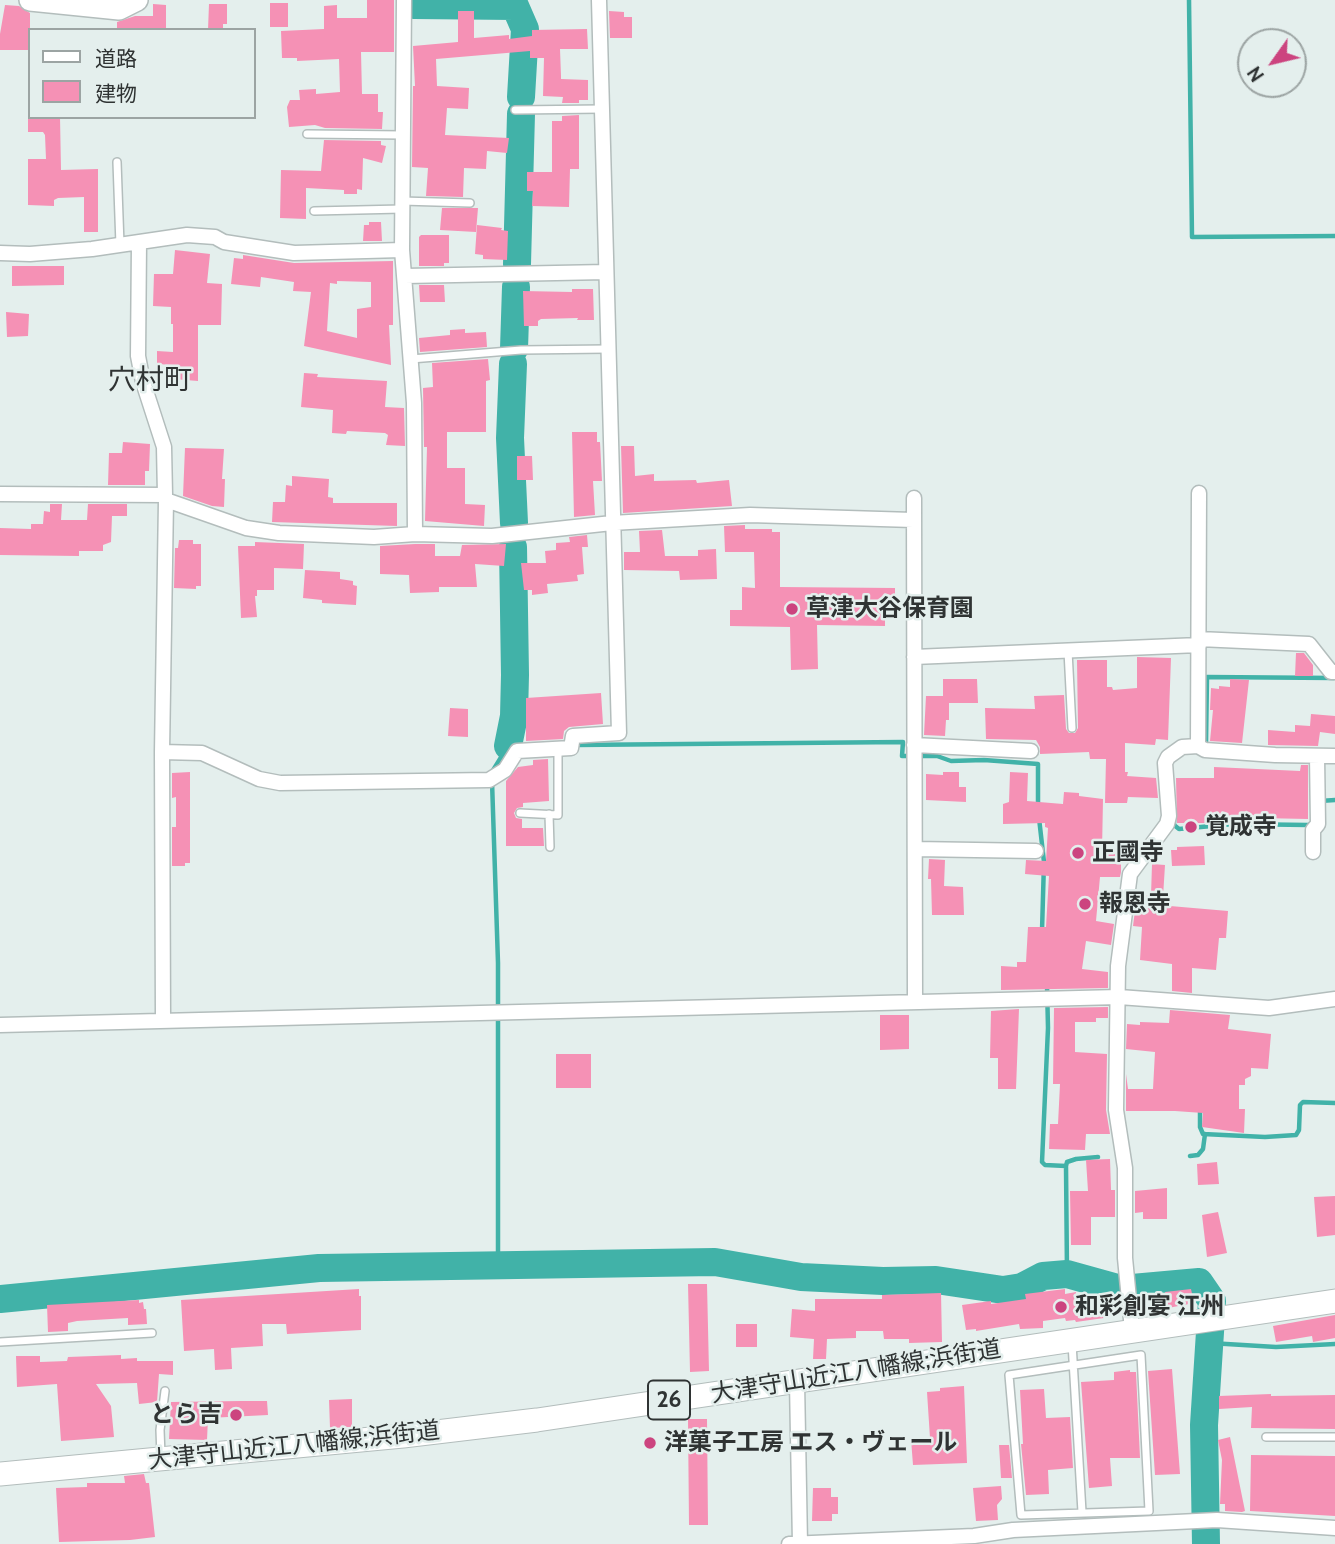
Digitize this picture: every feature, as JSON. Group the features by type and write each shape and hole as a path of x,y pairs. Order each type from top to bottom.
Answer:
{"main road":[{"name":"大津守山近江八幡線;浜街道","path":"0,1474 403,1436 537,1420 1335,1301"}],"street":[{"path":"30,0 119,9 134,1"},
{"path":"404,0 402,250 411,359 415,534"},
{"path":"162,752 202,753 258,779 280,783 489,780 505,770 517,751 571,748 573,736 619,733 599,0"},
{"path":"0,253 30,254 139,243 187,235 215,237 224,242 294,253 402,250"},
{"path":"139,243 138,356 143,382 164,447 163,1020"},
{"path":"405,276 606,272"},
{"path":"1198,746 1199,493"},
{"path":"0,494 165,497 246,528 374,537 415,534 492,536 612,523 750,515 913,520"},
{"path":"914,498 915,1002"},
{"path":"915,657 1199,642 1309,644 1331,672 1335,672"},
{"path":"914,745 1031,751"},
{"path":"1132,1330 1125,1258 1125,1168 1116,1110 1118,966 1130,874 1167,824 1169,816 1166,763 1168,757 1182,747 1198,746 1205,750 1335,756"},
{"path":"1313,852 1313,830 1318,824 1317,756"},
{"path":"915,849 1036,850"},
{"path":"0,1025 1119,997 1269,1008 1335,999"},
{"path":"797,1381 800,1544"},
{"path":"789,1544 974,1536 1013,1530 1217,1520 1335,1528"}],"lane":[{"path":"515,110 602,109"},
{"path":"307,134 404,135"},
{"path":"117,162 120,245"},
{"path":"314,211 470,203"},
{"path":"411,359 521,350 608,349"},
{"path":"1068,650 1072,727"},
{"path":"520,813 558,815 558,749"},
{"path":"549,814 550,847"},
{"path":"0,1342 152,1334"},
{"path":"1072,1339 1082,1512"},
{"path":"1141,1355 1149,1511 1082,1512 1021,1515 1009,1375 1141,1355"},
{"path":"161,1460 160,1430 165,1391"},
{"path":"1266,1437 1335,1437"}],"building":[{"path":"367,0 394,0 394,52 361,52 362,94 378,94 378,112 383,112 382,129 325,128 315,125 289,127 287,107 290,100 300,100 299,90 316,89 316,94 340,92 339,59 297,61 297,58 282,58 281,31 324,29 324,6 337,5 337,18 367,18"},
{"path":"270,3 288,3 288,27 270,27"},
{"path":"153,4 166,5 166,28 117,28 117,22 135,16 153,16"},
{"path":"209,4 227,4 227,24 223,24 223,28 208,28"},
{"path":"5,5 19,6 30,13 28,50 0,50"},
{"path":"458,11 474,11 474,38 509,35 509,39 532,36 532,30 587,29 588,49 560,49 561,79 588,80 588,100 562,103 563,97 543,96 544,58 530,58 530,51 436,59 437,86 469,88 468,109 447,108 445,135 509,138 507,153 487,151 486,169 464,168 463,197 426,196 428,168 412,167 415,86 413,46 458,42"},
{"path":"609,11 624,12 624,17 632,17 632,38 610,38"},
{"path":"579,115 579,169 570,169 569,207 532,206 533,191 527,191 527,172 552,172 552,121 562,121 562,116"},
{"path":"28,119 60,119 61,170 98,169 98,232 84,232 84,197 58,198 54,200 54,206 28,205 28,159 46,159 43,132 28,132"},
{"path":"324,140 381,141 381,145 386,146 382,163 363,158 362,190 357,189 357,194 344,194 344,190 306,188 306,219 280,218 281,170 321,171"},
{"path":"442,208 478,208 476,232 440,230"},
{"path":"369,222 381,222 382,241 363,241 364,225 369,225"},
{"path":"477,225 508,231 507,260 483,259 483,255 475,254"},
{"path":"421,235 449,235 449,263 444,263 444,266 419,266"},
{"path":"175,250 210,254 207,283 222,284 221,325 198,325 198,381 173,379 173,365 157,364 157,351 173,352 173,324 171,307 153,306 154,274 173,274"},
{"path":"243,255 294,263 393,261 393,325 389,325 391,365 304,346 311,292 293,291 294,282 261,277 260,287 231,284 234,258 243,259","holes":["371,282 371,307 357,309 357,338 327,331 330,283"]},
{"path":"12,266 64,266 64,285 12,286"},
{"path":"419,285 444,285 445,302 420,302"},
{"path":"572,289 593,289 594,320 541,319 538,326 524,326 523,291 572,292"},
{"path":"6,312 29,314 28,336 7,337"},
{"path":"465,329 465,333 486,332 487,347 420,352 419,338 450,335 450,330"},
{"path":"488,359 490,380 486,381 486,432 447,432 447,468 465,468 465,504 485,505 484,526 425,521 427,447 424,447 423,388 433,387 432,363"},
{"path":"304,373 318,374 317,377 387,381 385,407 404,408 405,446 386,445 388,435 385,433 332,433 333,410 301,407"},
{"path":"572,432 597,432 597,442 600,442 602,481 593,481 595,515 574,517"},
{"path":"123,442 150,444 149,471 145,471 145,485 108,485 109,453 122,453"},
{"path":"621,446 634,446 635,476 654,474 654,481 696,480 697,483 729,480 732,506 623,513"},
{"path":"185,448 224,449 224,507 212,506 183,496"},
{"path":"517,456 532,456 533,480 517,480"},
{"path":"292,476 329,479 328,497 333,498 333,503 397,503 397,526 272,522 273,502 285,502 286,485 292,486"},
{"path":"50,504 62,504 61,520 87,520 88,504 127,504 127,516 112,516 111,542 103,545 103,551 79,551 79,556 0,555 0,528 31,529 31,524 43,524 44,511 50,512"},
{"path":"745,525 745,529 772,529 772,532 780,532 780,587 895,588 895,608 885,607 885,626 817,625 818,669 791,670 790,627 730,626 730,610 742,610 742,587 755,588 754,552 725,552 724,526"},
{"path":"662,530 665,556 698,556 698,550 716,549 717,579 680,580 679,571 624,570 624,552 640,552 639,531"},
{"path":"587,535 588,547 582,547 584,574 577,575 578,581 547,584 548,593 532,595 532,590 524,590 521,563 546,563 545,551 556,550 556,543 570,542 569,537"},
{"path":"179,540 193,540 193,544 201,544 201,586 196,586 196,589 174,588 175,548 178,548"},
{"path":"255,542 304,544 303,569 274,568 274,590 257,590 257,617 241,618 238,546 255,546"},
{"path":"435,544 435,556 460,556 462,545 506,544 504,566 475,564 477,587 439,587 439,592 410,593 409,575 380,574 380,546"},
{"path":"305,570 340,572 340,579 353,581 353,585 357,586 356,605 322,603 322,600 303,598"},
{"path":"1296,653 1304,653 1313,665 1313,676 1295,676"},
{"path":"1137,657 1171,658 1168,740 1156,739 1155,745 1125,743 1127,776 1156,778 1158,798 1128,797 1127,803 1105,803 1106,759 1090,759 1089,752 1040,754 1036,740 986,739 985,708 1035,709 1034,696 1064,695 1066,729 1069,733 1075,733 1078,728 1077,660 1107,660 1107,687 1112,687 1113,690 1137,688"},
{"path":"943,679 977,679 978,703 949,703 945,736 924,735 926,696 943,696"},
{"path":"1230,679 1249,680 1242,743 1210,741 1213,710 1210,710 1211,688 1230,687"},
{"path":"601,693 603,724 569,727 564,731 563,739 526,741 526,698"},
{"path":"450,708 468,709 468,737 448,736"},
{"path":"1311,714 1335,716 1335,734 1320,732 1318,746 1268,745 1268,730 1295,732 1295,725 1310,726"},
{"path":"548,759 549,801 523,803 523,807 517,808 514,813 516,818 522,819 522,828 543,828 544,846 506,846 506,781 518,767 533,765 533,760"},
{"path":"1301,765 1308,765 1308,819 1211,817 1211,823 1177,823 1176,778 1214,778 1214,767 1300,771"},
{"path":"190,772 190,863 185,863 185,866 172,866 172,827 176,827 176,797 172,798 172,773"},
{"path":"943,772 959,772 959,787 966,787 966,802 926,800 926,774 943,775"},
{"path":"1010,772 1028,773 1027,801 1063,804 1064,792 1103,799 1102,851 1121,854 1121,872 1120,877 1100,877 1096,921 1114,924 1111,945 1086,941 1082,969 1108,972 1108,988 1001,990 1001,966 1017,967 1017,962 1026,962 1028,927 1046,927 1049,876 1025,874 1026,860 1046,861 1048,828 1045,823 1003,824 1003,804 1009,802"},
{"path":"1204,846 1205,865 1172,866 1171,850 1177,850 1177,847"},
{"path":"929,859 945,860 944,886 963,887 964,915 932,915"},
{"path":"1152,864 1165,865 1163,897 1170,897 1170,906 1228,911 1226,938 1219,938 1216,970 1192,968 1192,993 1172,991 1172,964 1140,960 1142,927 1133,926 1137,895 1151,896"},
{"path":"1108,1007 1108,1018 1096,1018 1096,1022 1075,1022 1075,1052 1107,1054 1106,1110 1110,1134 1086,1134 1085,1150 1049,1149 1050,1124 1058,1124 1060,1084 1053,1084 1054,1008"},
{"path":"1019,1009 1016,1089 998,1089 998,1058 990,1058 991,1011"},
{"path":"1170,1010 1230,1015 1228,1029 1271,1034 1268,1069 1251,1068 1251,1076 1245,1079 1245,1085 1239,1085 1239,1109 1245,1109 1244,1133 1202,1127 1203,1113 1126,1111 1126,1074 1128,1089 1153,1089 1155,1052 1126,1049 1127,1024 1169,1023"},
{"path":"880,1015 909,1015 909,1049 880,1050"},
{"path":"556,1054 591,1054 591,1088 556,1088"},
{"path":"1110,1159 1111,1190 1115,1190 1115,1217 1091,1217 1091,1245 1071,1245 1070,1191 1088,1191 1086,1160"},
{"path":"1217,1162 1219,1184 1198,1185 1197,1164"},
{"path":"1167,1188 1167,1219 1143,1219 1143,1212 1135,1213 1135,1191"},
{"path":"1335,1196 1335,1235 1317,1237 1314,1197"},
{"path":"1218,1212 1227,1253 1207,1257 1202,1215"},
{"path":"688,1284 707,1284 709,1371 690,1372"},
{"path":"359,1289 361,1330 287,1334 286,1324 262,1324 263,1346 231,1348 232,1369 215,1370 214,1349 184,1351 181,1300"},
{"path":"1065,1289 1065,1294 1083,1294 1084,1302 1101,1299 1104,1318 1076,1322 1066,1321 1065,1318 1043,1321 1043,1328 1020,1329 1019,1324 976,1331 966,1330 962,1305 1026,1299 1025,1294"},
{"path":"1191,1289 1194,1303 1168,1308 1165,1292"},
{"path":"941,1293 942,1342 909,1343 909,1339 884,1339 883,1331 856,1331 856,1338 827,1339 826,1359 813,1359 814,1339 790,1337 792,1309 815,1311 815,1299 882,1299 882,1295"},
{"path":"139,1300 146,1309 147,1324 128,1325 128,1318 77,1321 68,1323 68,1331 48,1332 47,1305"},
{"path":"1335,1315 1335,1338 1313,1342 1312,1336 1276,1342 1273,1326"},
{"path":"736,1324 757,1324 757,1347 736,1347"},
{"path":"121,1355 121,1359 137,1358 137,1361 173,1361 173,1375 159,1374 157,1402 139,1404 137,1383 96,1384 111,1406 114,1437 61,1441 57,1384 17,1387 16,1356 40,1356 40,1362 67,1361 68,1357"},
{"path":"1172,1369 1180,1474 1155,1475 1148,1371"},
{"path":"1114,1372 1136,1372 1140,1458 1110,1458 1112,1486 1089,1488 1081,1382 1114,1380"},
{"path":"964,1386 967,1463 913,1465 911,1439 930,1438 927,1392"},
{"path":"1044,1389 1046,1418 1070,1417 1073,1468 1048,1470 1049,1494 1026,1495 1020,1390"},
{"path":"1335,1395 1335,1429 1251,1428 1252,1407 1219,1409 1219,1396"},
{"path":"352,1399 352,1427 330,1428 329,1400"},
{"path":"267,1401 268,1415 208,1418 207,1440 169,1439 171,1402"},
{"path":"688,1419 707,1419 708,1525 689,1525"},
{"path":"1230,1437 1245,1511 1242,1512 1225,1511 1225,1504 1220,1504 1222,1460 1218,1440"},
{"path":"999,1445 1009,1445 1012,1478 1001,1478"},
{"path":"1251,1455 1335,1456 1335,1516 1250,1511"},
{"path":"144,1474 146,1483 149,1483 155,1537 59,1542 56,1488 87,1487 87,1483 125,1483 124,1476"},
{"path":"1001,1486 1002,1499 997,1505 998,1520 976,1521 973,1488"},
{"path":"813,1488 831,1488 831,1497 838,1497 838,1514 832,1514 832,1521 812,1521"}],"waterway":[{"path":"1189,0 1192,237 1335,236"},
{"path":"414,5 515,6 525,29 521,97"},
{"path":"517,264 521,114"},
{"path":"514,349 516,287"},
{"path":"513,364 510,438 514,523"},
{"path":"508,746 514,716 513,547"},
{"path":"1204,747 1207,677 1334,678"},
{"path":"576,745 903,742 902,756 937,756 951,761 984,760 1038,764 1038,806"},
{"path":"492,772 508,746 518,746"},
{"path":"492,781 498,963 498,1266"},
{"path":"1320,801 1335,800"},
{"path":"1039,818 1044,862 1042,931"},
{"path":"1174,820 1174,825 1179,829 1234,824 1313,823"},
{"path":"1047,985 1048,1028 1042,1162 1045,1165 1066,1166 1067,1274"},
{"path":"1200,1108 1200,1127 1203,1134 1265,1137 1296,1135 1299,1130 1300,1105 1303,1102 1335,1103"},
{"path":"1190,1156 1198,1155 1203,1149 1205,1134"},
{"path":"1066,1166 1067,1162 1076,1159 1098,1157"},
{"path":"0,1299 319,1268 715,1262 801,1277 883,1281 936,1280 1003,1290 1022,1287 1043,1276 1067,1274 1121,1289 1199,1282 1212,1301 1204,1425 1206,1544"},
{"path":"1210,1343 1276,1347 1335,1344"}],"place":[{"name":"草津大谷保育園","path":"792,609"},
{"name":"覚成寺","path":"1191,827"},
{"name":"正國寺","path":"1078,853"},
{"name":"報恩寺","path":"1085,904"},
{"name":"和彩創宴 江州","path":"1061,1307"},
{"name":"とら吉","path":"236,1415"},
{"name":"洋菓子工房 エス・ヴェール","path":"650,1443"}],"district":[{"name":"穴村町","path":"150,381"}]}
